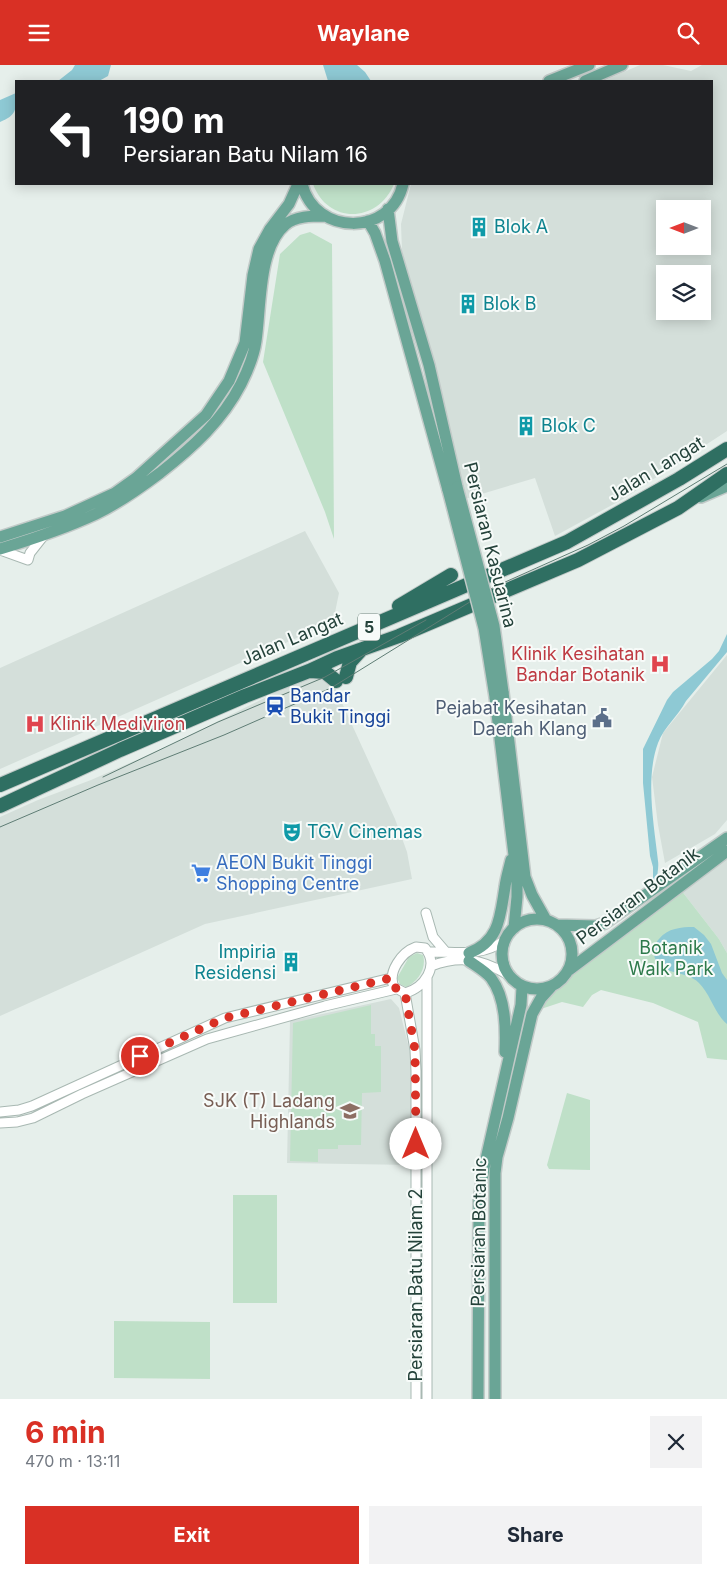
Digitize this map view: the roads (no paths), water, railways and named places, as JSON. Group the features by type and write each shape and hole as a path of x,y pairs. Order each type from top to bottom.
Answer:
{"highway":[{"name":"Jalan Langat","path":"0,785 567,542 679,479 727,449"},
{"name":"Jalan Langat","path":"0,805 120,750 245,696 309,671 332,658 399,635 578,560 678,508 727,475"},
{"path":"372,625 383,616 452,575"},
{"name":"5","path":"251,677 271,674 319,654 332,658 336,647 452,600 470,584"},
{"path":"309,671 320,670 341,679 350,662 362,649"}],"main road":[{"path":"552,80 589,65"},
{"path":"587,80 622,65"},
{"path":"0,537 65,516 115,493 136,478 206,415 228,381 245,343 253,275 259,249 299,185"},
{"path":"300,185 308,200 325,216 350,224 368,221 388,209 396,200 403,185"},
{"name":"Persiaran Kasuarina","path":"388,209 392,241 429,365 453,488 499,695 526,877 532,895 546,920"},
{"path":"0,549 98,513 123,499 187,451 215,424 240,385 252,361 256,342 264,265 275,240 286,224 307,216 325,216"},
{"name":"Persiaran Kasuarina","path":"368,221 386,261 453,488"},
{"path":"678,508 727,485"},
{"name":"Persiaran Kasuarina","path":"499,695 512,853 516,880 517,897 514,928"},
{"name":"Persiaran Botanik","path":"557,925 596,925 605,923 727,838"},
{"name":"Persiaran Botanik","path":"569,970 727,851"},
{"path":"504,1079 504,1021 499,992 491,979 469,957 490,940 500,921 512,853"},
{"path":"534,919 546,920 557,925 565,932 570,940 572,955 569,970 562,980 551,987 542,990 532,990 522,987 511,979 508,974 502,958 504,941 514,928 523,921 534,919"},
{"name":"Persiaran Botanic","path":"478,1399 479,1200 484,1168 521,1005 522,987"},
{"name":"Persiaran Botanic","path":"495,1399 496,1165 532,1014 541,998 551,987"}],"street":[{"path":"0,549 28,560 30,553 45,534"},
{"path":"426,913 433,937 445,951"},
{"path":"431,966 446,960 469,957 488,950 504,941"},
{"path":"0,1123 17,1122 33,1118 82,1094 207,1039 325,1006 400,991 420,986 427,977 431,966 428,952 424,948 416,947 411,949 398,964 391,978 392,985 400,991"},
{"path":"428,952 445,951 469,957 487,963 508,974"},
{"name":"Persiaran Batu Nilam 2","path":"427,977 427,1399"},
{"path":"0,1112 19,1110 32,1106 225,1018 391,978"},
{"name":"Persiaran Batu Nilam 2","path":"400,991 415,1050 416,1399"},
{"path":"416,1148 427,1148"}],"water":[{"path":"75,65 111,65 108,76 101,80 59,80 72,70"},
{"path":"323,65 357,65 370,80 328,80"},
{"path":"15,93 13,114 0,122 0,100"},
{"path":"727,634 727,652 686,701 658,743 654,757 651,786 658,863 657,880 653,882 653,867 650,856 643,783 643,749 667,700 673,692 712,659 719,651"},
{"path":"684,927 694,927 711,944 722,973 727,980 727,1024 719,1015 699,983 687,976 665,969 656,960 655,946 666,932"}],"tram line":[{"path":"0,827 98,785 224,735 331,688 494,587 588,545 624,526 727,464"},
{"path":"103,777 218,722 325,677 426,620"}],"place":[{"name":"Blok A","path":"479,227"},
{"name":"Blok B","path":"468,304"},
{"name":"Blok C","path":"526,426"},
{"name":"Klinik Kesihatan Bandar Botanik","path":"660,664"},
{"name":"Bandar Bukit Tinggi","path":"275,706"},
{"name":"Pejabat Kesihatan Daerah Klang","path":"602,718"},
{"name":"Klinik Mediviron","path":"35,724"},
{"name":"TGV Cinemas","path":"292,832"},
{"name":"AEON Bukit Tinggi Shopping Centre","path":"201,873"},
{"name":"Impiria Residensi","path":"291,962"},
{"name":"SJK (T) Ladang Highlands","path":"350,1111"}],"park label":[{"name":"Botanik Walk Park","path":"671,958"}]}
